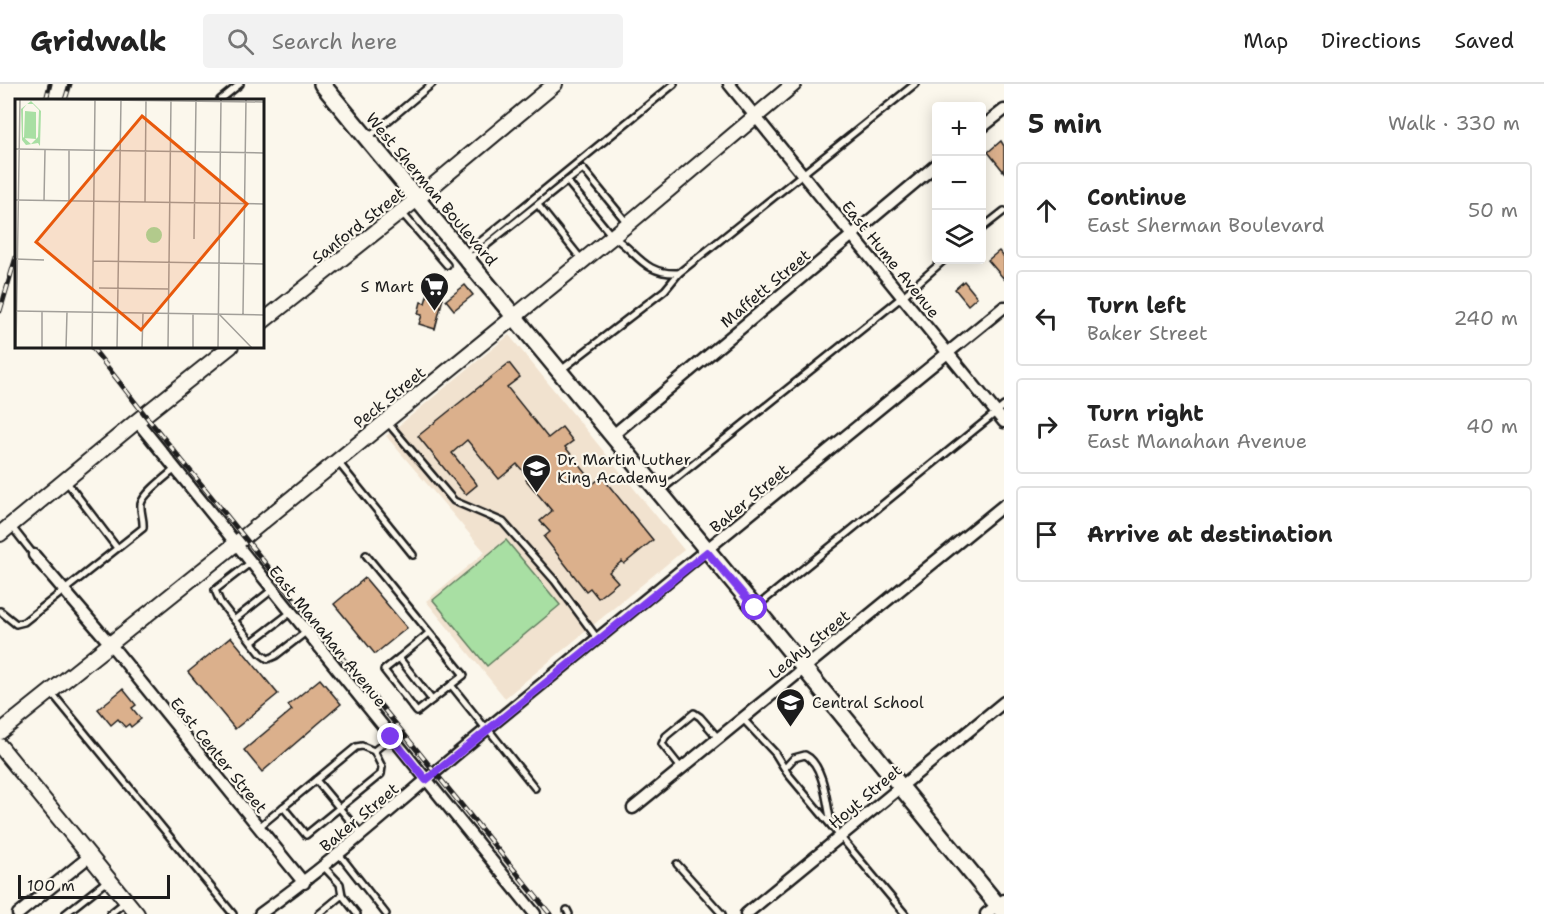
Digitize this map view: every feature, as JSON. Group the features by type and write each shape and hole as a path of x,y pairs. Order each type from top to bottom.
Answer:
{"main road":[{"name":"West Sherman Boulevard","path":"322,84 804,667 998,908"}],"street":[{"name":"Sanford Street","path":"264,320 401,212 555,84"},
{"name":"East Hume Avenue","path":"729,84 948,353 1000,409 1004,422"},
{"name":"Peck Street","path":"0,732 111,645 628,224 794,84"},
{"path":"986,124 1004,110"},
{"name":"Maffett Street","path":"613,435 932,168"},
{"name":"Baker Street","path":"260,914 324,867 487,729 707,552 1004,307"},
{"path":"5,530 228,348"},
{"name":"East Manahan Avenue","path":"137,421 535,914"},
{"name":"Leahy Street","path":"633,808 1004,505"},
{"name":"East Center Street","path":"34,555 111,645 304,883"},
{"name":"Hoyt Street","path":"746,914 1004,702"},
{"path":"0,746 137,914"},
{"path":"18,914 90,856"}],"lane":[{"path":"221,99 240,84"},
{"path":"367,138 432,84"},
{"path":"466,258 674,84"},
{"path":"560,371 665,290 679,273 915,84"},
{"path":"466,258 538,205 583,168 628,224"},
{"path":"567,181 612,236 620,241 643,265 670,274 679,273"},
{"path":"538,205 582,260"},
{"path":"986,225 1004,211"},
{"path":"401,212 447,265"},
{"path":"658,492 902,297 939,264"},
{"path":"755,608 1000,409"},
{"path":"386,421 454,501 503,522 555,581 598,640"},
{"path":"337,461 413,555"},
{"path":"0,610 16,624 24,622 143,528 141,504 145,496 175,469"},
{"path":"66,481 117,548"},
{"path":"5,530 34,555"},
{"path":"366,555 464,675 417,712 384,670 429,633"},
{"path":"250,563 215,590 220,602 261,654 268,659 275,656 306,632"},
{"path":"234,620 272,590"},
{"path":"252,642 290,613"},
{"path":"399,658 432,699"},
{"path":"451,685 535,788"},
{"path":"51,692 233,914"},
{"path":"681,768 662,744 666,736 694,713 718,738"},
{"path":"742,718 775,753 831,826 905,914"},
{"path":"374,751 391,737"},
{"path":"259,827 283,807 356,747 362,746 374,751 382,767 381,774 306,835 283,807"},
{"path":"785,768 794,758 805,755 812,759 820,774 831,826"},
{"path":"316,780 362,835"},
{"path":"339,854 386,914"},
{"path":"677,864 722,914"},
{"path":"324,867 340,884 342,895 357,914"},
{"path":"65,914 109,879"},
{"path":"319,914 342,895"},
{"path":"111,914 126,901"}],"shaded area":[{"name":"Dr. Martin Luther King Academy","path":"509,335 684,550 505,698 426,601 485,552 386,436"}],"green space":[{"path":"506,540 560,605 487,666 433,600"}],"building":[{"path":"1001,141 1004,146 1004,172 988,152"},
{"path":"999,251 1004,257 1004,279 988,260"},
{"path":"964,281 977,297 968,305 955,289"},
{"path":"465,285 473,295 454,310 446,300"},
{"path":"428,293 443,298 435,329 419,324 422,315 418,314 421,302 425,303"},
{"path":"509,363 520,377 507,387 548,438 562,427 573,441 565,447 594,483 602,477 653,540 624,564 622,561 609,572 618,582 598,598 590,588 586,591 544,537 550,532 540,521 552,511 526,480 529,478 517,464 499,479 467,440 452,453 477,485 466,494 418,436"},
{"path":"365,578 407,628 375,654 334,604"},
{"path":"231,637 278,694 235,729 188,672"},
{"path":"320,679 341,704 262,772 244,750 292,710 288,705"},
{"path":"123,689 136,705 132,708 141,719 131,727 129,724 125,727 118,719 111,725 98,709"}],"railway":[{"path":"46,99 50,84"},
{"path":"65,99 70,84"},
{"path":"0,311 15,260"},
{"path":"93,348 550,914"}],"place":[{"name":"S Mart","path":"435,312"},
{"name":"Dr. Martin Luther King Academy","path":"536,494"},
{"name":"Central School","path":"791,728"}],"route":[{"path":"391,737 426,780 707,552 755,608"}]}
